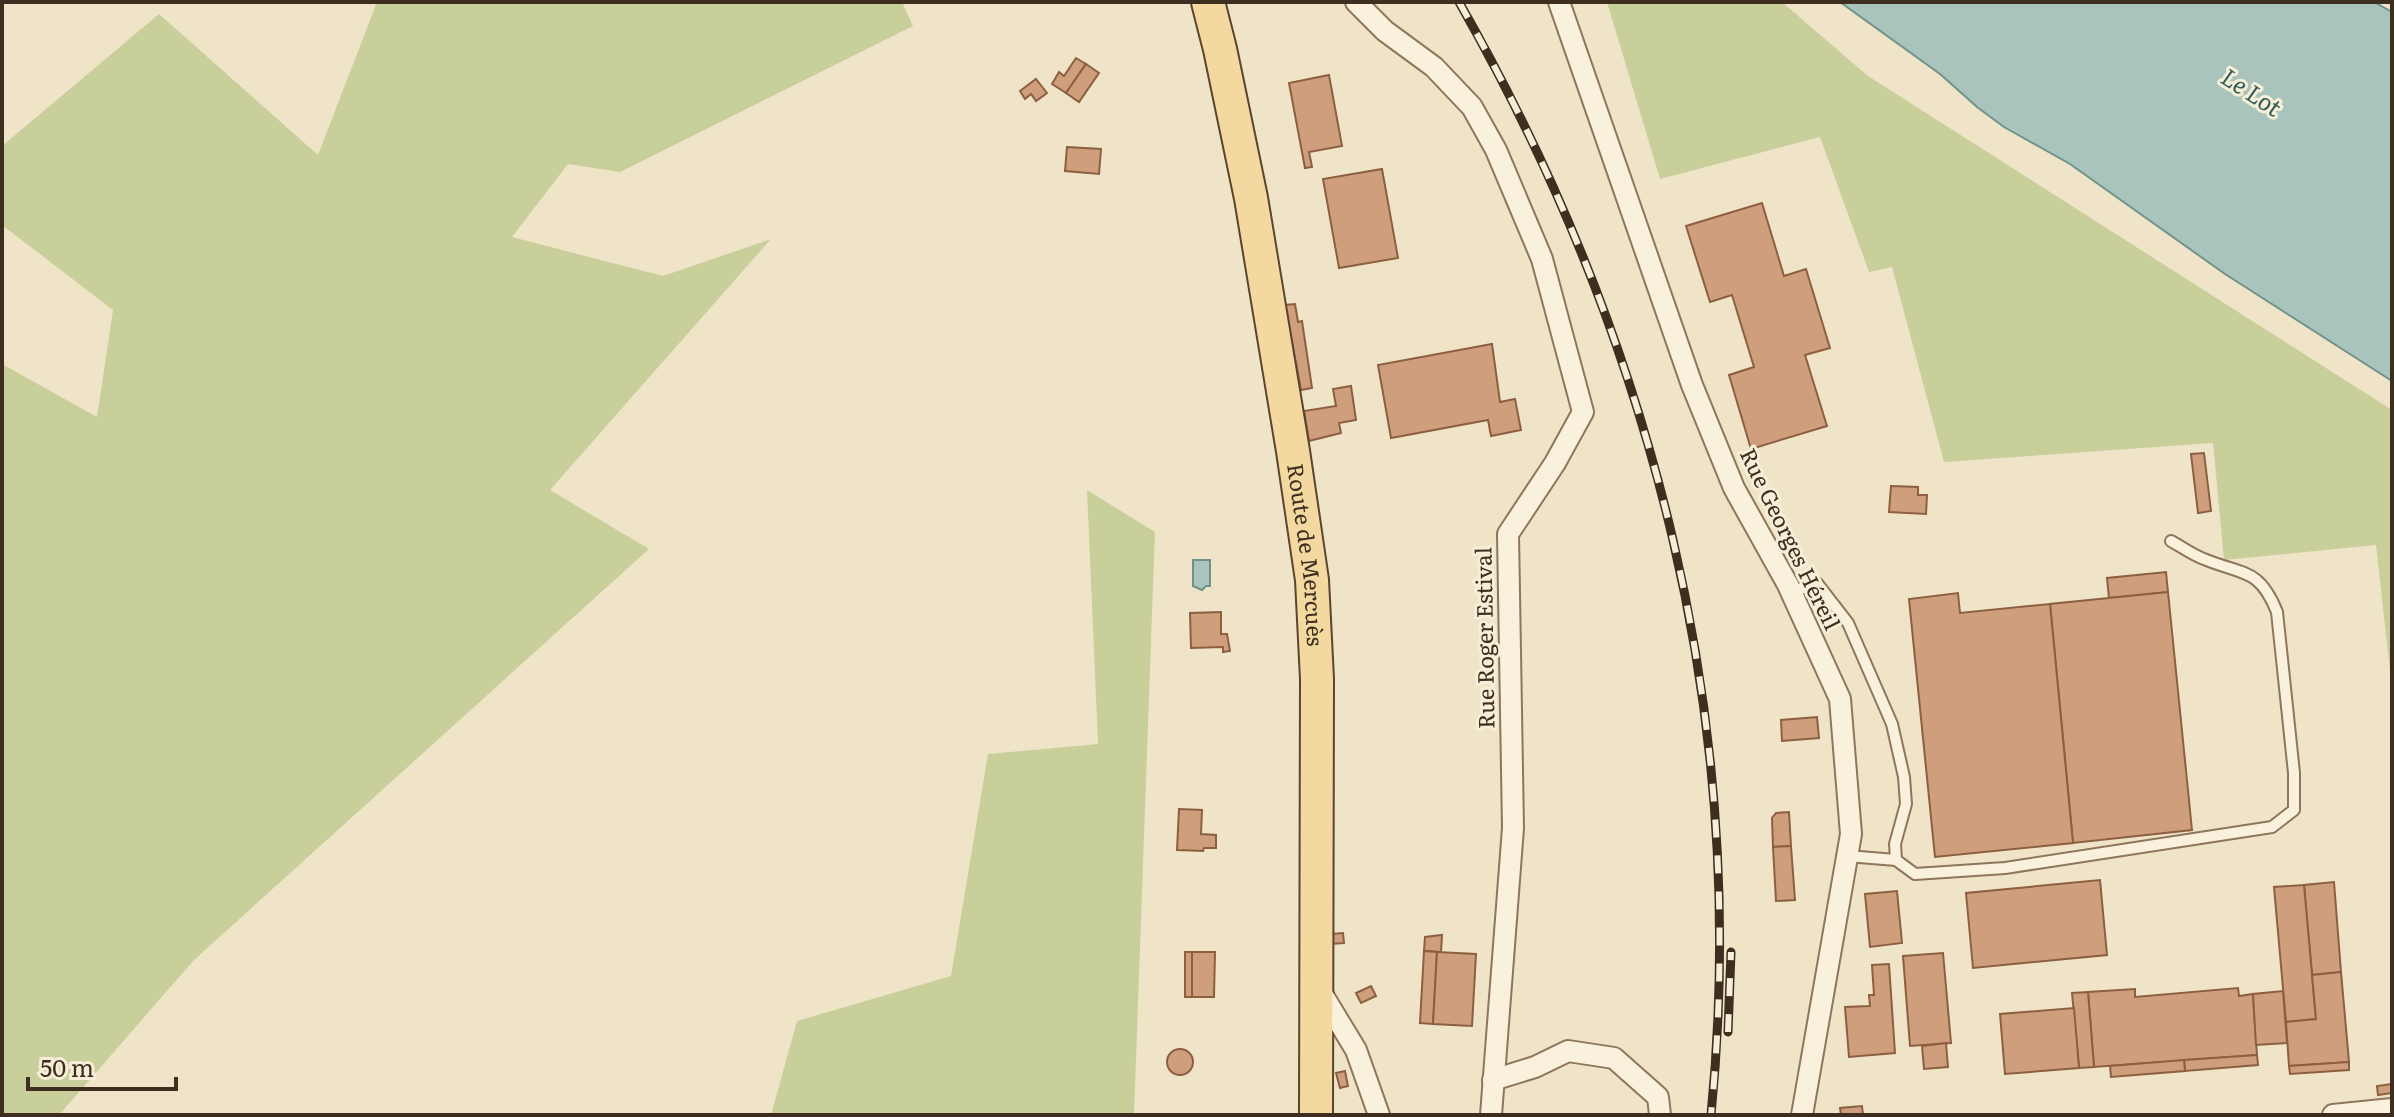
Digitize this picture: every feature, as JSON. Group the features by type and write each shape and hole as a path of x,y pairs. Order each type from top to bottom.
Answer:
{"main road":[{"name":"Route de Mercuès","path":"1208,2 1251,198 1312,580 1317,679 1316,1115"}],"street":[{"name":"Rue Roger Estival","path":"1356,2 1385,31 1434,67 1472,107 1496,150 1542,259 1583,412 1555,463 1508,534 1513,828 1491,1115"},
{"name":"Rue Georges Héreil","path":"1559,2 1692,385 1734,488 1792,592 1840,699 1851,834 1802,1115"},
{"path":"1318,988 1356,1050 1379,1115"},
{"path":"1493,1080 1535,1067 1568,1051 1614,1058 1658,1097 1660,1115"},
{"path":"2333,1115 2392,1109"}],"lane":[{"path":"1847,856 1896,860 1915,874 2005,868 2272,827 2294,810 2294,773 2277,612 2269,593 2246,572 2204,559 2171,541"},
{"path":"1792,592 1817,583 1848,623 1892,724 1904,777 1906,804 1895,844 1896,860"}],"green space":[{"path":"377,2 902,2 913,26 620,172 568,164 512,237 663,276 771,239 550,490 649,549 194,960 59,1115 2,1115 2,364 97,417 113,310 2,225 2,146 159,14 318,155"},
{"path":"1607,2 1782,2 1868,76 2392,410 2392,689 2376,545 2224,560 2213,443 1944,462 1892,267 1869,272 1820,137 1660,179"},
{"path":"1087,490 1155,532 1134,1115 771,1115 797,1021 951,976 988,754 1098,744"}],"water":[{"name":"Le Lot","path":"1840,2 2374,2 2392,12 2392,381 2225,274 2070,164 2004,127 1940,74"},
{"path":"1193,560 1210,560 1210,586 1202,590 1193,586"}],"building":[{"path":"1076,58 1086,64 1066,93 1052,84 1059,72 1064,76"},
{"path":"1086,64 1099,73 1079,102 1066,93"},
{"path":"1329,75 1342,146 1309,152 1312,167 1305,168 1289,83"},
{"path":"1036,79 1047,93 1036,101 1031,94 1025,99 1020,91"},
{"path":"1067,147 1101,149 1099,174 1065,171"},
{"path":"1382,169 1398,258 1339,268 1323,179"},
{"path":"1762,203 1784,276 1806,269 1830,348 1805,355 1827,426 1751,449 1729,375 1754,367 1732,295 1710,302 1686,226"},
{"path":"1295,304 1298,322 1302,321 1312,388 1301,390 1285,305"},
{"path":"1492,344 1500,402 1515,399 1521,430 1491,436 1488,420 1391,438 1378,365"},
{"path":"1351,386 1356,420 1339,423 1341,433 1309,441 1304,411 1336,406 1333,389"},
{"path":"2204,453 2211,511 2198,513 2191,454"},
{"path":"1891,486 1918,487 1918,495 1927,495 1926,514 1889,512"},
{"path":"2166,572 2168,592 2109,598 2107,578"},
{"path":"2168,592 2192,830 2073,843 2050,604"},
{"path":"1958,593 1960,613 2050,604 2073,843 1935,857 1909,599"},
{"path":"1221,612 1221,634 1227,634 1230,651 1223,652 1223,647 1191,648 1190,613"},
{"path":"1817,717 1819,738 1782,741 1781,720"},
{"path":"1179,809 1202,810 1201,834 1216,835 1216,848 1177,850"},
{"path":"1789,812 1791,846 1773,847 1772,818 1776,813"},
{"path":"1791,846 1795,900 1776,901 1773,847"},
{"path":"2100,880 2107,955 1973,968 1966,893"},
{"path":"2334,882 2341,972 2312,975 2304,885"},
{"path":"2304,885 2316,1019 2286,1022 2274,887"},
{"path":"1897,891 1902,943 1870,947 1865,894"},
{"path":"1343,933 1344,943 1331,944 1331,934"},
{"path":"1442,935 1441,952 1424,951 1425,937"},
{"path":"1424,951 1437,952 1433,1024 1420,1023"},
{"path":"1185,952 1192,952 1192,997 1185,997"},
{"path":"1192,952 1215,952 1214,997 1192,997"},
{"path":"1437,952 1476,954 1472,1026 1433,1024"},
{"path":"1943,953 1951,1043 1910,1046 1903,956"},
{"path":"1889,964 1895,1053 1849,1057 1845,1007 1870,1006 1869,995 1874,995 1872,965"},
{"path":"2341,972 2349,1062 2289,1066 2286,1022 2316,1019 2312,975"},
{"path":"1371,986 1376,996 1361,1003 1356,993"},
{"path":"2238,988 2239,996 2253,994 2257,1055 2094,1067 2088,992 2135,989 2135,997"},
{"path":"2283,991 2287,1043 2256,1045 2253,994"},
{"path":"2088,992 2094,1067 2079,1068 2072,993"},
{"path":"2074,1008 2079,1068 2005,1074 2000,1014"},
{"path":"1946,1043 1948,1067 1924,1069 1922,1046"},
{"path":"1180,1049 1189,1053 1193,1062 1189,1071 1180,1075 1171,1071 1167,1062 1171,1053"},
{"path":"2257,1055 2258,1065 2185,1071 2184,1060"},
{"path":"2184,1060 2185,1071 2111,1077 2110,1066"},
{"path":"2349,1062 2349,1070 2290,1074 2289,1066"},
{"path":"1345,1071 1348,1086 1340,1088 1336,1073"},
{"path":"2392,1084 2392,1093 2378,1095 2377,1086"},
{"path":"1862,1106 1863,1115 1841,1115 1840,1108"}],"railway":[{"path":"1459,2 1527,132 1586,265 1635,401 1673,539 1700,680 1716,823 1719,968 1711,1115"},
{"path":"1728,1032 1731,952"}]}
